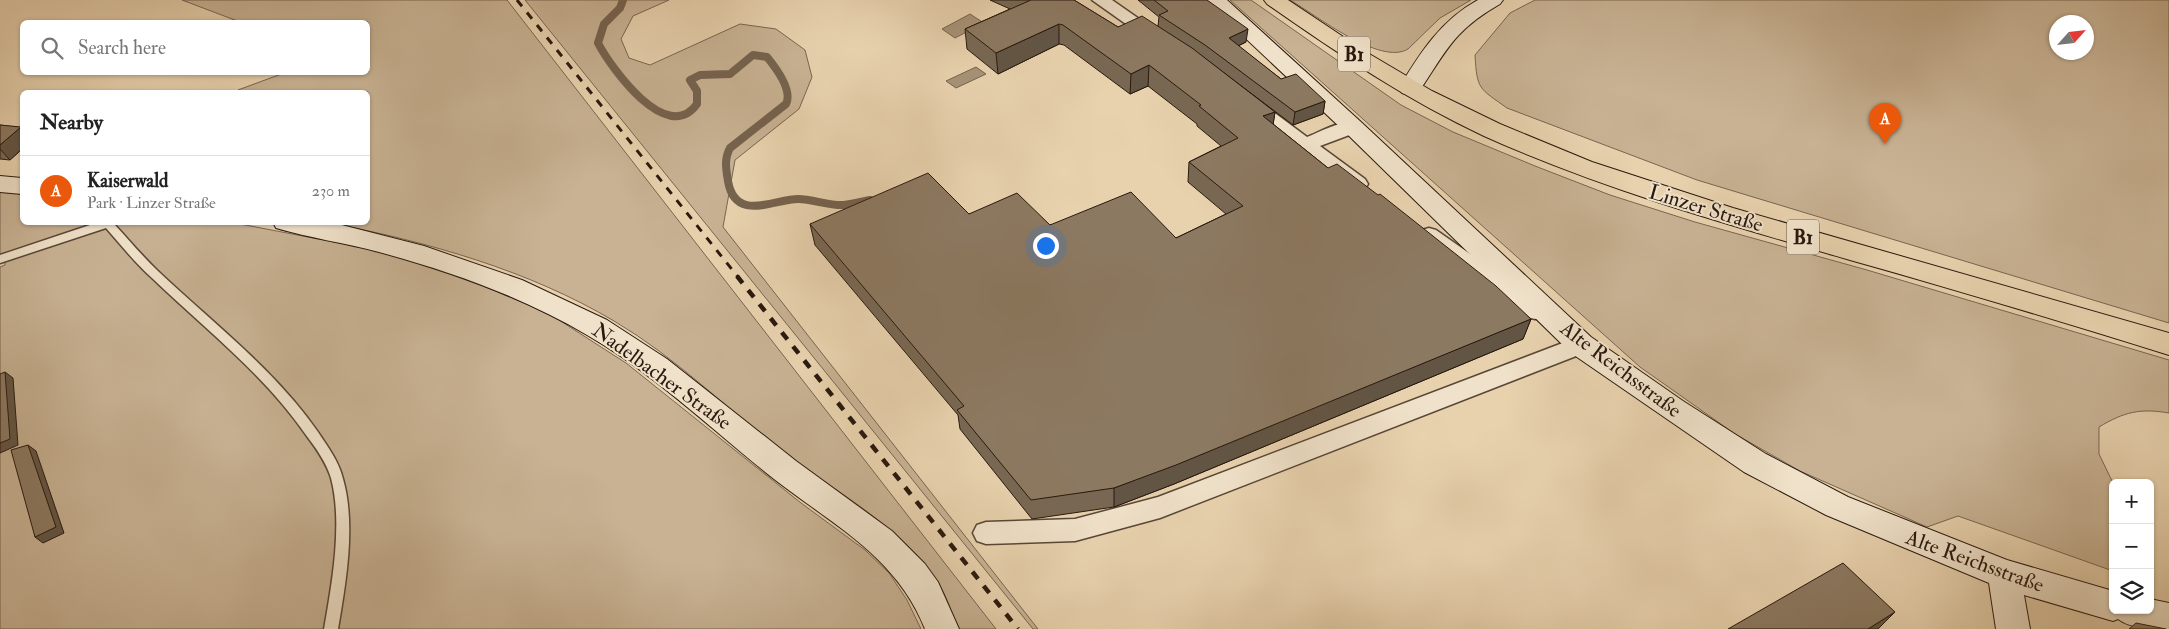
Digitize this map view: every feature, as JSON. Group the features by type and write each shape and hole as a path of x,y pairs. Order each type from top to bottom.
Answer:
{"main road":[{"name":"Linzer Straße","path":"1274,0 1410,88 1446,108 1507,136 1590,170 1666,198 2063,311 2169,344"}],"street":[{"path":"1101,0 1173,48"},
{"name":"Alte Reichsstraße","path":"1215,0 1353,127 1581,345 1672,409 1756,463 1837,506 2004,574 2109,605"},
{"path":"1410,88 1446,31 1465,16 1493,0"},
{"path":"1235,92 1304,145 1376,196"},
{"path":"1304,145 1353,127"},
{"path":"0,184 20,186"},
{"name":"Nadelbacher Straße","path":"299,225 368,240 462,266 535,295 603,330 682,386 774,461 878,538 904,563 926,592 942,629"},
{"path":"1415,225 1581,345"},
{"path":"986,533 1075,530 1160,507 1581,345"},
{"path":"2004,574 2013,629"},
{"path":"2150,614 2169,618"}],"lane":[{"path":"0,259 104,225"},
{"path":"112,225 154,274 222,333 275,384 326,454 337,480 342,522 335,609 331,629"}],"shaded area":[{"path":"182,0 507,0 996,629 958,629 940,586 909,547 869,513 785,454 659,351 614,321 547,287 476,260 404,239 339,225 370,225 370,90 238,90 279,75 370,75 370,20 235,20"},
{"path":"525,0 669,0 633,16 621,39 629,58 650,65 740,24 776,29 805,50 812,77 799,109 735,160 723,227 1038,629 1033,629"},
{"path":"1230,0 1251,0 1401,105 1453,132 1610,195 1695,222 1867,270 2169,360 2169,413 2132,412 2099,427 2099,454 2111,479 2109,479 2109,570 1958,516 1927,527 1800,471 1735,434 1640,367"},
{"path":"1290,0 1471,0 1440,18 1408,49 1396,52 1381,51 1365,45 1331,27"},
{"path":"1535,0 2169,0 2169,323 1697,180 1507,108 1481,87 1477,75 1475,55 1510,13"},
{"path":"970,14 984,23 955,38 942,29"},
{"path":"976,67 986,74 956,88 946,81"},
{"path":"0,192 20,194 20,225 245,225 360,247 454,274 525,303 559,320 626,363 801,503 865,550 889,573 907,600 921,629 0,629 0,267 5,265 4,253 0,254"}],"building":[{"path":"1031,0 1074,0 1118,27 1142,16 1192,48 1275,112 1263,116 1328,168 1337,164 1378,195 1380,194 1496,286 1531,319 1176,465 1114,488 1031,500 957,410 964,406 810,224 928,173 969,214 1017,193 1050,225 1131,192 1176,238 1243,206 1189,162 1238,138 1199,106 1201,105 1149,65 1131,74 1059,24 996,53 965,29"},
{"path":"1154,0 1207,0 1248,29 1229,38 1281,79 1296,74 1325,101 1295,112 1205,45 1159,15 1168,11"},
{"path":"0,125 20,127 20,128 0,145"},
{"path":"5,372 10,439 0,443 0,374"},
{"path":"28,445 56,527 35,537 11,450"},
{"path":"1843,563 1895,612 1868,629 1728,629"},
{"path":"2136,623 2166,629 2129,629"}],"waterway":[{"path":"623,0 620,8 604,24 598,43 627,84 641,99 656,110 671,116 685,114 697,104 697,91 690,80 700,75 730,74 753,55 767,57 782,79 788,98 786,104 730,148 728,152 726,164 728,181 732,194 739,202 757,206 798,199 844,205 870,200"}],"railway":[{"path":"517,0 738,277"},
{"path":"737,276 1018,629"}],"place":[{"name":"Kaiserwald","path":"1885,144"}]}
